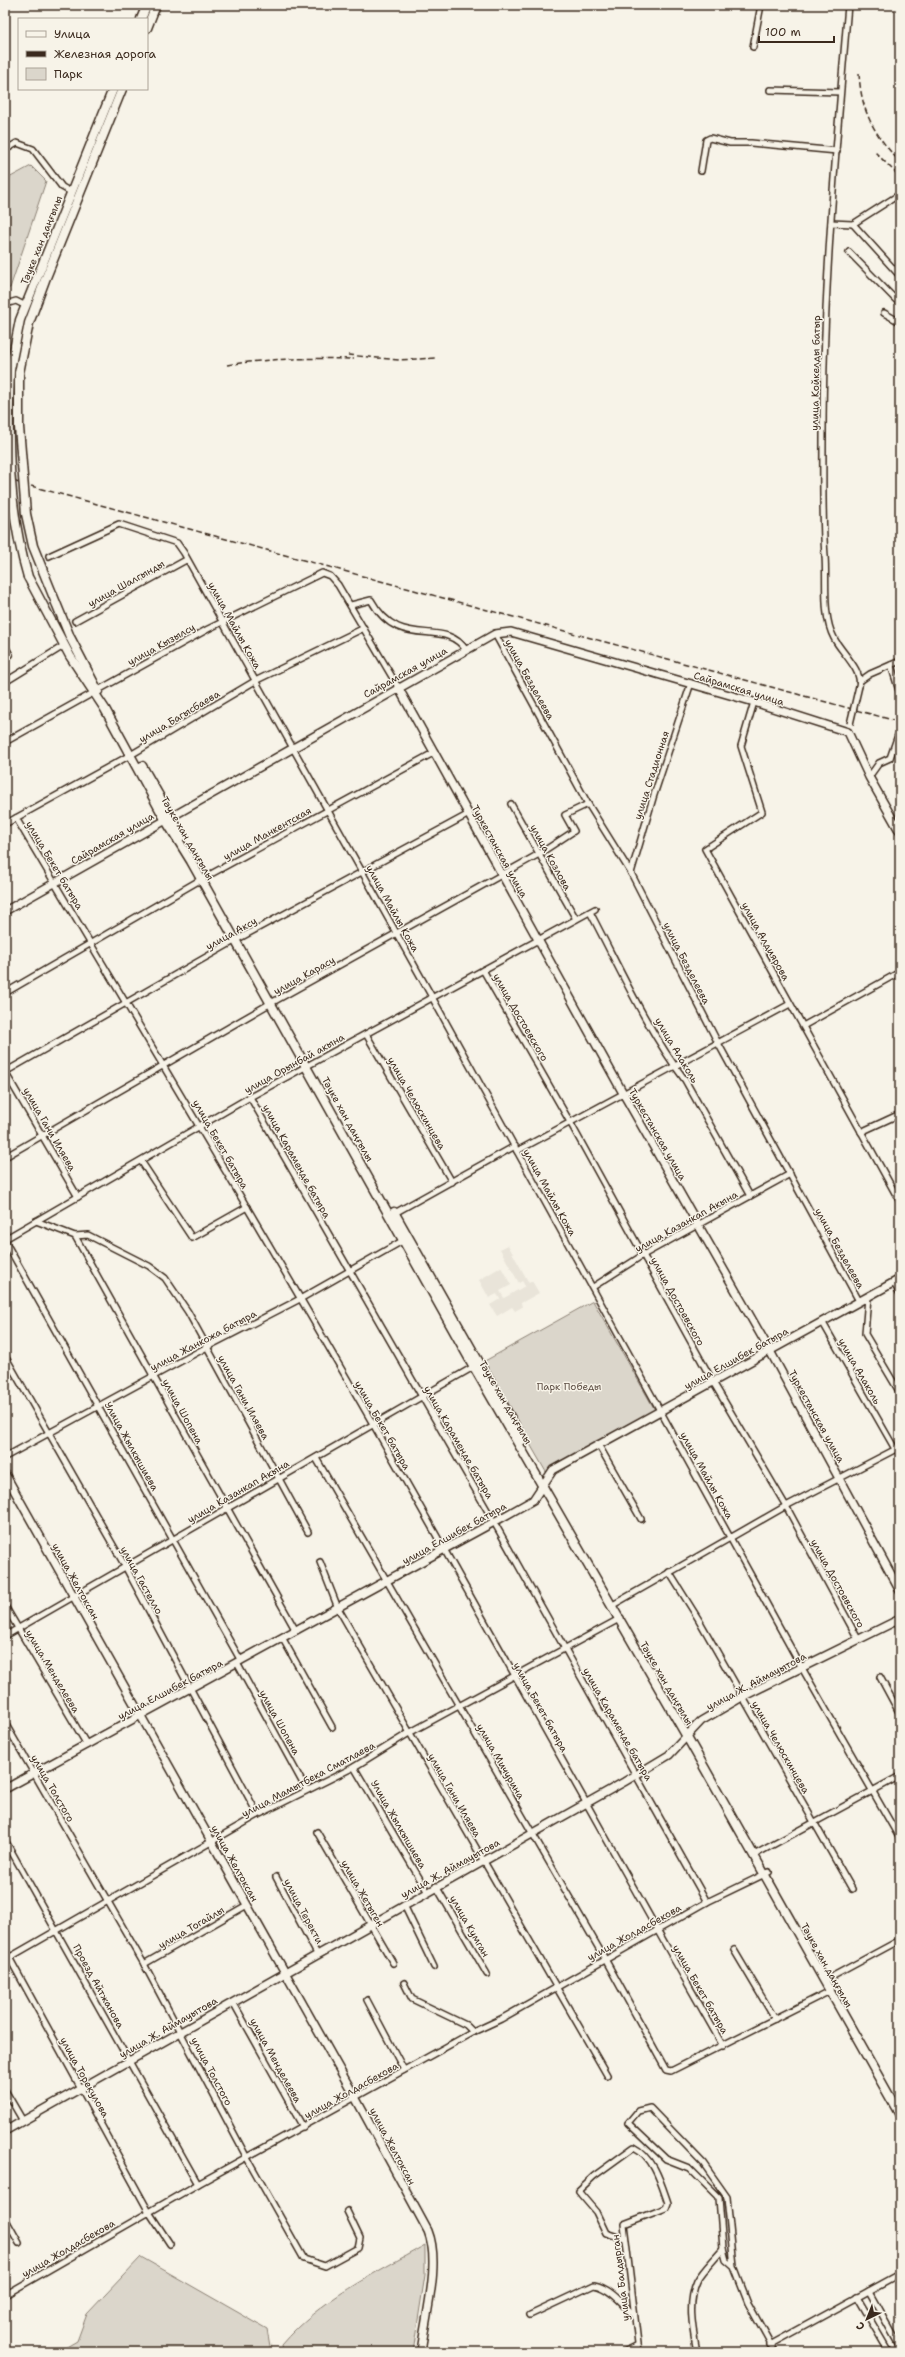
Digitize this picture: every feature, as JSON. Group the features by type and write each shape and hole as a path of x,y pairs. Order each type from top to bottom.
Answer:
{"main road":[{"path":"141,18 147,5"},
{"path":"148,25 156,5"},
{"name":"Тәуке хан даңғылы","path":"113,90 30,322 19,373 19,427 26,514 33,546 70,637 104,709 132,754 238,939 620,1618 757,1854 825,1980 899,2110"},
{"name":"Тәуке хан даңғылы","path":"95,689 66,645 28,577 20,551 14,515 8,427 10,370 20,320 71,192 80,182 122,90"},
{"name":"Тәуке хан даңғылы","path":"825,1980 899,2110"}],"street":[{"path":"754,47 761,5"},
{"name":"улица Койкелды батыр","path":"848,5 840,92 823,353 823,534 827,579 826,599 828,620 833,637 860,683"},
{"path":"770,90 840,92"},
{"path":"701,171 704,145 706,140 710,138 730,143 750,143 837,151"},
{"path":"5,150 17,143 33,149 62,187 71,192"},
{"path":"831,223 853,224 900,194"},
{"path":"853,224 900,276"},
{"path":"850,252 896,300 900,300"},
{"path":"5,309 9,303 16,301 26,306"},
{"path":"884,312 900,322"},
{"name":"улица Майлы Кожа","path":"49,556 119,524 177,543 184,553 516,1148 731,1536 802,1668 900,1839"},
{"name":"улица Шалгынды","path":"75,621 186,560"},
{"name":"улица Кызылсу","path":"5,742 95,689 222,622 322,573 330,576 351,605"},
{"path":"398,687 351,605 371,600 379,615 400,629 446,635 460,641 466,650"},
{"name":"улица Багысбаева","path":"5,824 132,754 255,681 364,628"},
{"name":"Сайрамская улица","path":"5,911 398,687 495,634 511,632 691,683 848,732"},
{"name":"улица Безделеева","path":"495,634 588,804 630,873 718,1043 859,1301"},
{"path":"5,682 66,645"},
{"path":"5,646 10,654"},
{"path":"900,661 870,674 860,683 848,732 869,776 900,832"},
{"path":"891,665 900,694"},
{"name":"улица Стадионная","path":"630,873 691,683"},
{"name":"Туркестанская улица","path":"398,687 623,1093 770,1351 900,1591"},
{"name":"улица Алдиярова","path":"754,702 741,746 762,812 705,849 900,1202"},
{"path":"869,776 879,763 890,758 898,735 900,735"},
{"name":"улица Манкентская","path":"5,993 203,878 435,752"},
{"name":"улица Козлова","path":"511,804 576,919"},
{"name":"улица Карасу","path":"5,1157 273,1002 539,854 574,831 565,815 588,804"},
{"name":"улица Аксу","path":"5,1072 238,939 469,814"},
{"name":"улица Бекет батыра","path":"16,818 162,1065 201,1126 444,1550 585,1803 724,2046"},
{"name":"улица Орынбай акына","path":"5,1240 250,1097 596,909"},
{"name":"улица Алаколь","path":"590,912 674,1066 685,1080 750,1196"},
{"name":"улица Достоевского","path":"483,970 570,1122 713,1382 786,1506 858,1639"},
{"path":"803,1026 900,972"},
{"path":"392,1214 516,1148 570,1122 790,1004"},
{"name":"улица Челюскинцева","path":"366,1034 452,1182"},
{"name":"улица Гани Иляева","path":"5,1072 43,1134 78,1197"},
{"name":"улица Караменде батыра","path":"250,1097 348,1271 423,1397 494,1522 637,1774 707,1902"},
{"path":"861,1132 900,1114"},
{"path":"141,1161 192,1238 247,1207"},
{"name":"улица Казанкап Акына","path":"593,1287 643,1256 790,1174"},
{"path":"36,1221 75,1236"},
{"name":"улица Гани Иляева","path":"75,1236 88,1235 149,1266 165,1278 188,1312 308,1532"},
{"name":"улица Шопена","path":"75,1236 296,1631"},
{"name":"улица Жанкожа батыра","path":"5,1457 207,1347 300,1300 406,1239"},
{"name":"Улица Жылкышиева","path":"5,1240 173,1539 239,1662"},
{"path":"897,1281 900,1294"},
{"name":"улица Елшибек батыра","path":"5,1790 533,1500 553,1470 897,1281"},
{"name":"улица Безделеева","path":"868,1297 865,1334 900,1393"},
{"name":"улица Алаколь","path":"823,1322 898,1448"},
{"name":"улица Гастелло","path":"5,1356 125,1566 192,1688 258,1815"},
{"name":"улица Казанкап Акына","path":"5,1636 477,1365"},
{"path":"598,1444 641,1519"},
{"path":"613,1605 731,1536 898,1448"},
{"name":"улица Мичурина","path":"316,1458 605,1959 662,2066 671,2071 724,2046"},
{"name":"улица Желтоксан","path":"5,1474 285,1972 428,2231 433,2247 433,2266 421,2352"},
{"name":"улица Гани Иляева","path":"320,1562 338,1608 607,2075"},
{"name":"улица Челюскинцева","path":"669,1572 852,1889"},
{"name":"улица Менделеева","path":"5,1606 87,1745"},
{"name":"улица Мамытбека Сматлаева","path":"7,1959 57,1929 212,1843 258,1815 306,1789 354,1767 409,1733 460,1707 620,1618"},
{"name":"улица Ж. Аймауытова","path":"5,2131 436,1886 637,1774 669,1755 701,1721 742,1697 900,1619"},
{"path":"283,1638 332,1727"},
{"name":"улица Шопена","path":"239,1662 306,1789"},
{"path":"880,1676 900,1714"},
{"name":"улица Толстого","path":"5,1722 33,1774 144,1964 247,2158 304,2259 325,2266 358,2248 360,2238 347,2211"},
{"name":"Улица Жылкышиева","path":"354,1767 428,1891"},
{"path":"757,1854 900,1776"},
{"name":"улица Жетыген","path":"317,1832 393,1963"},
{"name":"Проезд Айтжанова","path":"5,1840 57,1929 198,2184"},
{"name":"улица Жолдасбекова","path":"5,2295 198,2184 473,2032 501,2019 556,1986 707,1902 767,1873"},
{"name":"улица Теректи","path":"276,1877 317,1954"},
{"name":"улица Кумган","path":"436,1886 488,1974"},
{"name":"улица Тогайлы","path":"144,1964 247,1905"},
{"path":"404,1905 434,1967"},
{"path":"825,1980 900,1940"},
{"name":"улица Торекулова","path":"5,1950 7,1959 149,2212 170,2244"},
{"path":"734,1950 775,2019"},
{"path":"404,1983 412,1999 466,2025 473,2032"},
{"path":"724,2046 830,1991"},
{"path":"367,2000 404,2070"},
{"name":"улица Менделеева","path":"233,2002 303,2127"},
{"path":"5,2090 23,2121"},
{"path":"734,2266 726,2260 723,2247 719,2198 689,2168 666,2159 628,2123 638,2111 650,2108 703,2163 727,2197 734,2266 748,2303 775,2352"},
{"name":"улица Балдырган","path":"624,2239 606,2233 596,2212 578,2191 634,2147 645,2154 658,2176 668,2206 626,2222 623,2228 639,2352"},
{"path":"5,2218 19,2243"},
{"path":"697,2352 692,2308 697,2281 723,2247"},
{"path":"770,2345 900,2274"},
{"path":"530,2315 594,2285 602,2286 609,2291 633,2314"},
{"path":"869,2291 900,2347"},
{"path":"857,2297 889,2352"},
{"path":"624,2352 638,2345"}],"shaded area":[{"path":"508,1245 529,1283 532,1281 539,1293 521,1303 522,1307 515,1311 512,1307 497,1316 490,1305 500,1299 497,1294 489,1298 479,1280 501,1267 511,1285 500,1291 504,1298 525,1286 522,1281 519,1283 500,1249"}],"green space":[{"path":"31,166 46,181 10,288 5,288 5,180"},
{"name":"Парк Победы","path":"593,1301 655,1410 546,1472 483,1362"},
{"path":"425,2245 425,2275 413,2352 282,2352 281,2345 296,2329 330,2301 367,2277"},
{"path":"141,2257 267,2329 271,2352 58,2352 77,2341 87,2314"}],"railway":[{"path":"859,73 860,87 870,122 883,142 900,162"},
{"path":"875,152 900,177"},
{"path":"348,355 399,360 436,358"},
{"path":"227,365 290,359 354,359"},
{"path":"5,479 900,722"}]}
